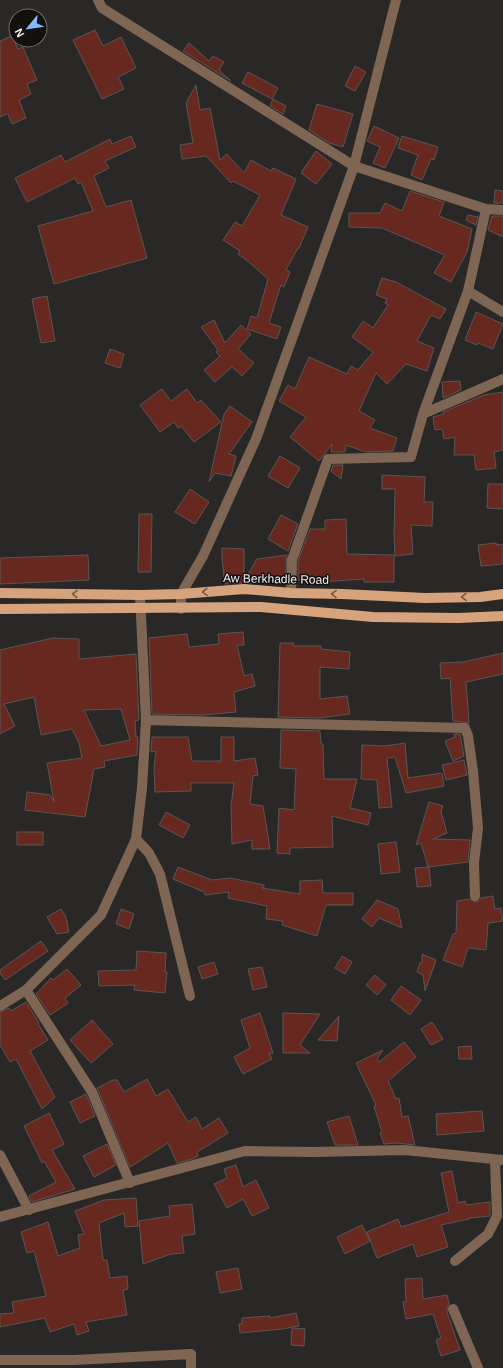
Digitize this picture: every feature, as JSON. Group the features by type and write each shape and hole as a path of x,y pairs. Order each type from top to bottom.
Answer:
{"main road":[{"name":"Aw Berkhadle Road","path":"0,593 140,595 181,594 244,589 291,593 424,598 503,594"},
{"path":"0,609 181,609 261,607 373,617 458,618 503,616"}],"street":[{"path":"98,0 102,8 354,166 486,209 503,210"},
{"path":"181,609 181,594 203,556 256,439 354,166 396,0"},
{"path":"291,593 292,560 328,459 411,457 423,414 468,291 486,209"},
{"path":"468,291 503,312"},
{"path":"423,414 503,379"},
{"path":"0,1006 26,990 101,915 136,839 142,788 146,720 140,595"},
{"path":"146,720 465,728 468,736 473,771 478,828 474,863 475,896"},
{"path":"136,839 149,853 160,874 190,996"},
{"path":"26,990 92,1092 130,1183"},
{"path":"0,1217 245,1151 314,1152 405,1150 499,1160 497,1216 488,1234 455,1261"},
{"path":"0,1155 29,1210"},
{"path":"453,1309 478,1368"},
{"path":"0,1360 74,1364 191,1354 190,1368"}],"building":[{"path":"95,30 103,46 121,37 136,68 118,77 124,89 102,99 73,40"},
{"path":"8,38 8,48 23,48 37,80 27,84 31,94 19,100 26,118 12,124 8,114 0,117 0,41"},
{"path":"189,43 209,61 213,56 224,62 219,70 231,81 183,51"},
{"path":"355,66 366,72 355,91 345,86"},
{"path":"248,72 278,88 272,99 242,83"},
{"path":"196,85 200,110 210,108 220,160 227,154 244,173 251,160 271,171 273,168 296,179 281,215 308,227 299,248 286,270 290,272 284,287 281,285 269,323 281,327 277,339 247,329 251,316 257,318 268,279 238,254 240,251 223,240 235,222 242,226 260,195 233,181 231,183 206,156 182,159 180,145 193,143 186,103"},
{"path":"273,99 286,106 283,114 270,106"},
{"path":"317,104 353,114 343,147 329,143 309,130"},
{"path":"374,126 399,138 385,168 373,163 380,147 367,141"},
{"path":"131,136 136,147 105,161 109,168 94,176 106,207 131,200 147,258 54,284 38,226 93,211 81,182 78,184 75,178 27,202 15,178 61,155 65,162 110,139 112,144"},
{"path":"402,136 438,147 434,160 431,159 422,180 411,175 418,155 398,148"},
{"path":"316,151 332,164 316,184 301,173"},
{"path":"495,190 503,191 503,203 494,203"},
{"path":"410,191 444,202 439,216 472,229 467,252 451,282 434,273 445,255 382,228 349,227 349,213 380,213 385,203 402,211"},
{"path":"468,215 478,217 476,225 466,220"},
{"path":"492,216 503,216 503,237 488,230"},
{"path":"382,278 396,282 446,309 440,319 431,315 417,341 434,348 427,371 406,364 387,384 376,373 359,411 375,420 370,428 397,438 393,451 366,452 346,445 345,452 331,452 332,444 319,461 290,437 306,417 279,401 288,385 295,389 309,357 347,374 351,366 358,370 373,352 352,337 363,321 373,328 388,305 385,303 387,299 376,295"},
{"path":"47,296 55,341 41,343 32,299"},
{"path":"476,312 503,324 493,349 465,340"},
{"path":"214,320 225,343 241,325 251,334 238,349 254,363 242,376 232,367 215,382 204,370 220,356 216,352 218,350 201,327"},
{"path":"110,349 124,354 120,368 105,363"},
{"path":"460,381 461,390 443,398 442,382"},
{"path":"162,389 171,401 187,389 197,403 201,400 221,422 194,442 181,426 178,428 174,422 160,432 140,405"},
{"path":"503,392 503,450 494,452 496,468 476,470 474,455 454,455 455,437 444,439 442,429 435,430 433,417 444,414 443,412 484,395"},
{"path":"230,406 252,422 229,454 236,456 231,476 215,473 209,482 224,414"},
{"path":"280,456 300,468 288,488 268,476"},
{"path":"333,465 343,465 341,479 331,471"},
{"path":"382,475 425,477 424,502 433,502 432,526 411,525 413,554 395,556 395,489 382,489"},
{"path":"488,484 503,484 503,509 487,508"},
{"path":"190,489 209,502 195,524 175,512"},
{"path":"139,514 152,514 151,572 138,572"},
{"path":"281,515 298,524 288,551 268,539"},
{"path":"346,519 347,554 394,555 394,582 364,582 364,579 321,582 298,580 298,561 310,529 325,529 325,520"},
{"path":"496,543 496,545 503,544 503,564 481,566 478,545"},
{"path":"222,548 244,549 244,581 257,559 287,555 285,580 225,584"},
{"path":"88,555 89,580 0,584 0,558"},
{"path":"243,632 244,645 237,645 244,676 252,674 255,686 234,692 236,712 204,715 152,714 149,638 187,634 189,647 219,644 218,634"},
{"path":"53,638 79,639 79,659 136,654 139,720 135,721 136,737 138,737 137,755 104,761 105,767 94,769 85,817 25,810 27,792 50,795 54,802 47,763 82,758 79,743 72,729 41,735 34,697 4,704 15,726 0,734 0,650","holes":["121,709 130,740 101,746 84,710"]},
{"path":"280,643 294,643 293,646 321,646 321,649 350,652 349,669 320,667 320,699 347,696 350,714 319,718 278,717"},
{"path":"503,653 503,674 466,682 469,723 453,721 450,678 441,679 440,663 463,662"},
{"path":"281,730 320,731 321,744 323,744 324,779 357,779 350,808 371,813 368,825 332,816 333,847 290,848 290,854 277,853 279,808 294,810 296,769 280,768"},
{"path":"454,734 460,734 464,756 453,761 445,741 455,737"},
{"path":"152,737 188,737 192,761 221,761 221,737 234,737 234,761 255,758 258,775 253,776 250,804 263,806 270,849 252,849 252,840 232,844 231,806 234,783 191,783 191,791 155,792 154,767 156,751 151,752"},
{"path":"405,743 408,778 442,773 444,786 406,793 395,757 387,758 392,807 379,808 377,780 361,779 362,745 385,746"},
{"path":"464,760 467,775 446,780 442,765"},
{"path":"429,802 443,806 441,812 447,833 433,839 470,840 468,862 428,867 421,843 416,845"},
{"path":"166,812 190,825 183,838 159,825"},
{"path":"17,832 43,832 43,845 17,845"},
{"path":"396,842 400,872 381,874 378,844"},
{"path":"178,867 212,880 230,878 264,885 262,888 300,894 300,881 322,880 323,893 353,893 353,905 326,905 317,936 282,925 283,921 266,919 267,906 228,898 229,892 205,895 204,892 173,879"},
{"path":"429,867 431,886 417,887 415,868"},
{"path":"493,896 495,909 501,908 503,921 488,923 486,950 468,948 462,967 443,960 453,934 456,933 457,901 469,899 476,902 481,898"},
{"path":"377,900 398,909 402,928 379,918 372,927 362,919"},
{"path":"61,909 66,917 69,932 57,934 47,917"},
{"path":"121,909 134,914 129,929 116,924"},
{"path":"41,941 48,951 5,980 0,973 0,970"},
{"path":"137,951 166,953 165,972 167,972 165,993 134,990 135,985 99,986 98,971 136,970"},
{"path":"422,954 436,960 425,991 423,975 417,972 420,963 422,963"},
{"path":"342,956 352,962 345,974 335,968"},
{"path":"214,962 218,974 202,979 198,967"},
{"path":"262,967 267,987 253,990 248,969"},
{"path":"67,969 81,985 65,998 68,1003 50,1015 36,994 51,978 53,980"},
{"path":"375,975 386,985 377,995 366,985"},
{"path":"401,986 421,1000 410,1015 391,1000"},
{"path":"26,1002 48,1040 30,1051 55,1097 42,1109 16,1059 10,1062 0,1045 0,1012 9,1008 11,1011"},
{"path":"260,1013 273,1053 269,1053 272,1059 243,1074 234,1057 250,1048 241,1020"},
{"path":"283,1013 320,1014 300,1045 310,1053 283,1053"},
{"path":"339,1016 337,1041 318,1040"},
{"path":"92,1020 113,1044 91,1063 70,1040"},
{"path":"432,1022 443,1039 431,1045 421,1029"},
{"path":"404,1042 416,1057 388,1081 396,1099 399,1098 402,1117 408,1116 415,1145 396,1143 384,1144 374,1106 376,1105 356,1063 383,1050 377,1059 379,1062"},
{"path":"471,1046 472,1059 459,1059 458,1047"},
{"path":"147,1079 156,1096 168,1089 188,1122 196,1117 202,1129 219,1118 228,1133 197,1152 198,1156 192,1159 177,1163 168,1143 130,1167 97,1088 113,1080 117,1080 124,1092"},
{"path":"86,1094 95,1116 80,1123 70,1102"},
{"path":"482,1111 484,1131 437,1135 436,1114"},
{"path":"49,1113 64,1144 52,1150 75,1189 32,1202 29,1196 56,1182 44,1161 42,1163 24,1126"},
{"path":"349,1116 358,1145 335,1145 327,1122"},
{"path":"107,1144 116,1165 94,1177 83,1156"},
{"path":"236,1165 243,1187 256,1180 269,1208 252,1216 243,1199 227,1208 214,1184 227,1178 224,1169"},
{"path":"452,1171 458,1203 465,1201 466,1205 490,1202 490,1216 469,1218 441,1225 448,1247 417,1257 413,1244 377,1258 367,1232 398,1219 401,1227 449,1212 441,1173"},
{"path":"136,1198 138,1226 125,1227 124,1213 99,1223 103,1260 107,1260 110,1278 127,1276 128,1289 123,1290 127,1315 86,1322 89,1331 77,1335 74,1324 50,1332 45,1318 0,1327 0,1314 14,1313 12,1302 46,1296 34,1251 27,1253 21,1232 48,1222 58,1256 80,1248 78,1235 84,1234 75,1211 104,1200"},
{"path":"192,1204 195,1234 182,1236 184,1253 171,1254 143,1264 139,1221 170,1216 169,1206"},
{"path":"362,1225 370,1241 345,1254 337,1237"},
{"path":"238,1268 242,1289 220,1293 216,1272"},
{"path":"422,1278 423,1299 447,1295 449,1304 447,1312 460,1350 441,1356 436,1340 441,1338 433,1314 406,1319 403,1302 406,1302 405,1279"},
{"path":"296,1313 299,1326 240,1333 239,1324 242,1324 242,1318 270,1316 270,1318"},
{"path":"292,1328 305,1329 304,1346 291,1345"}]}
